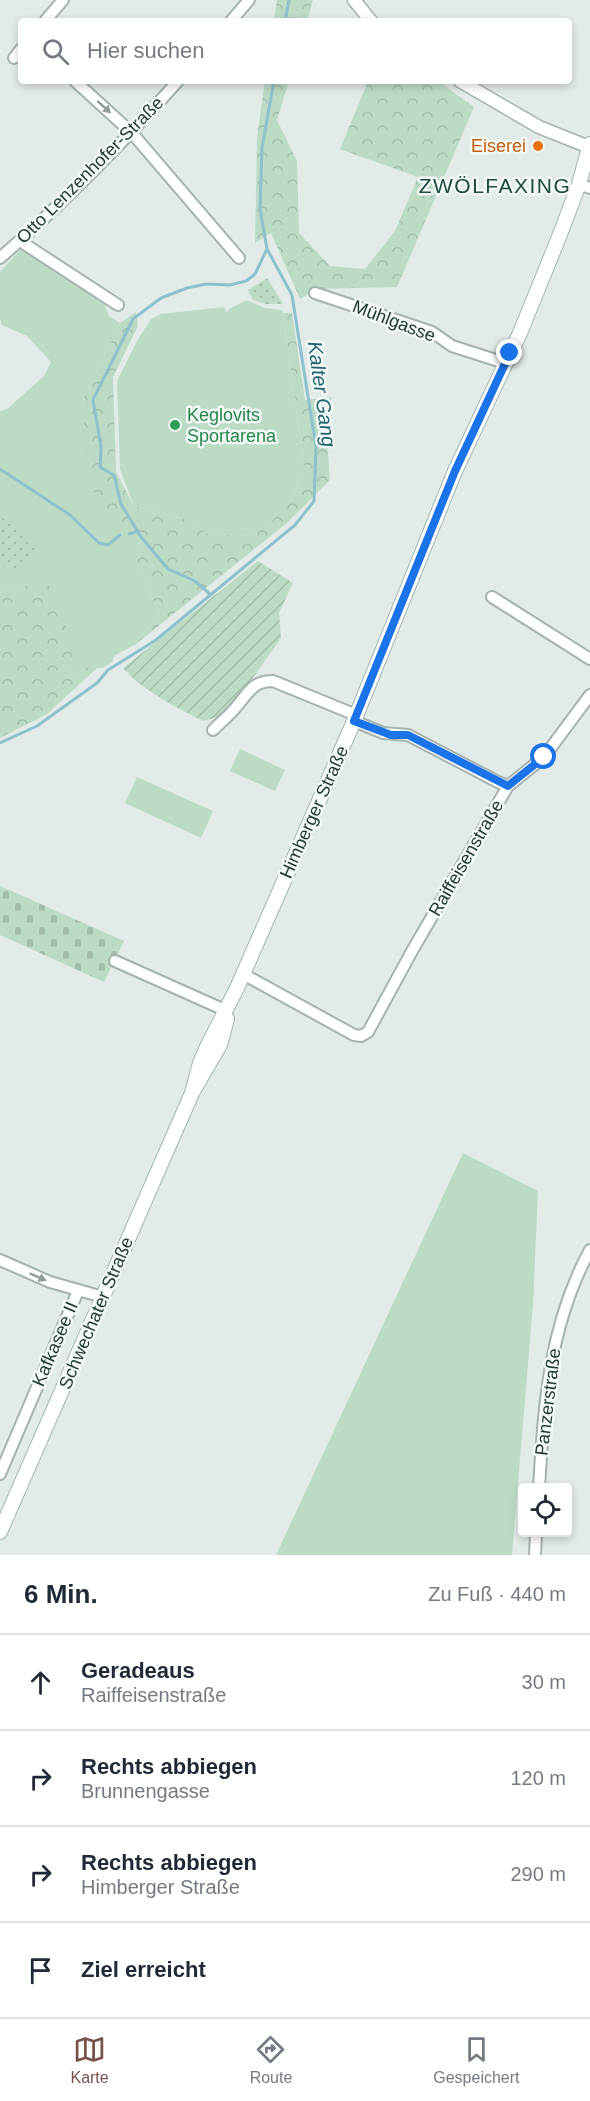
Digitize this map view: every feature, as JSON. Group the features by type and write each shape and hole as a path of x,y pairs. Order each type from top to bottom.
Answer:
{"main road":[{"name":"Himberger Straße","path":"227,1011 355,718 455,471 506,363 559,237 584,187 590,146"},
{"name":"Schwechater Straße","path":"0,1532 192,1093 220,1045 227,1011"}],"street":[{"path":"48,18 63,0"},
{"path":"234,18 249,0"},
{"path":"354,0 369,18"},
{"path":"78,84 132,133 238,258"},
{"name":"Otto Lenzenhofer-Straße","path":"0,258 132,133 175,84"},
{"path":"465,84 539,127 590,146"},
{"path":"20,241 118,305"},
{"name":"Mühlgasse","path":"315,293 432,332 452,346 506,363"},
{"path":"492,597 590,659"},
{"path":"213,730 236,708 252,686 262,681 273,681 391,735 408,735 508,786"},
{"name":"Raiffeisenstraße","path":"243,974 354,1035 361,1036 368,1032 412,951 508,786 544,757 590,695"},
{"path":"115,961 227,1011"},
{"name":"Panzerstraße","path":"539,1483 546,1386 555,1341 567,1304 590,1250"},
{"name":"Kafkasee II","path":"0,1260 78,1292 0,1474"},
{"path":"78,1292 103,1297"},
{"path":"535,1555 536,1537"}],"green space":[{"path":"277,0 313,0 308,18 274,18"},
{"path":"265,84 288,84 277,120 297,161 299,233 330,266 365,269 395,231 418,177 340,149 367,84 442,84 474,107 397,287 317,289 300,299 271,233 255,243 257,137"},
{"path":"24,246 103,301 109,316 120,323 82,401 129,525 142,543 137,563 159,614 136,644 114,656 113,661 103,668 83,668 71,679 67,675 73,655 28,584 16,593 0,582 0,411 7,409 44,376 51,362 27,336 2,325 0,319 0,272"},
{"path":"267,278 283,304 265,304 253,300 248,290"},
{"path":"246,300 265,308 282,310 304,467 293,498 270,523 246,536 205,533 195,522 134,506 120,469 117,381 151,319 161,314 224,307 227,313 229,309"},
{"path":"136,312 138,326 113,377 116,472 134,506 195,522 205,533 246,536 270,523 293,498 304,467 283,313 292,313 305,400 332,397 325,415 330,480 287,523 136,644 159,614 137,563 142,543 129,525 98,516 88,461 82,401 120,323"},
{"path":"0,516 40,545 16,577 0,564"},
{"path":"258,561 293,583 279,613 281,638 252,679 221,716 204,721 150,691 123,668"},
{"path":"46,578 71,638 73,655 67,675 71,679 83,668 97,668 47,714 0,738 0,582 16,593 28,584"},
{"path":"240,749 285,770 275,791 230,771"},
{"path":"137,777 213,811 201,838 125,803"},
{"path":"0,886 124,941 104,982 0,935"},
{"path":"463,1153 538,1191 533,1304 512,1555 276,1555"}],"waterway":[{"name":"Kalter Gang","path":"286,18 289,0"},
{"name":"Kalter Gang","path":"0,743 37,726 97,683 108,670 156,640 295,525 314,501 316,447 292,295 267,249 260,209 262,148 273,84"},
{"path":"211,595 195,581 168,569 141,537 121,504 114,475 100,467 101,447 93,400 133,319 161,298 187,288 206,284 230,285 246,281 255,274 267,249"},
{"path":"0,469 70,515 99,543 108,545 120,535"},
{"path":"129,534 138,531"}],"place":[{"name":"Eiserei","path":"538,146"},
{"name":"Keglovits Sportarena","path":"175,425"}],"district":[{"name":"ZWÖLFAXING","path":"495,186"}],"route":[{"path":"510,353 455,471 354,721 383,733 408,735 508,786 544,757"}]}
